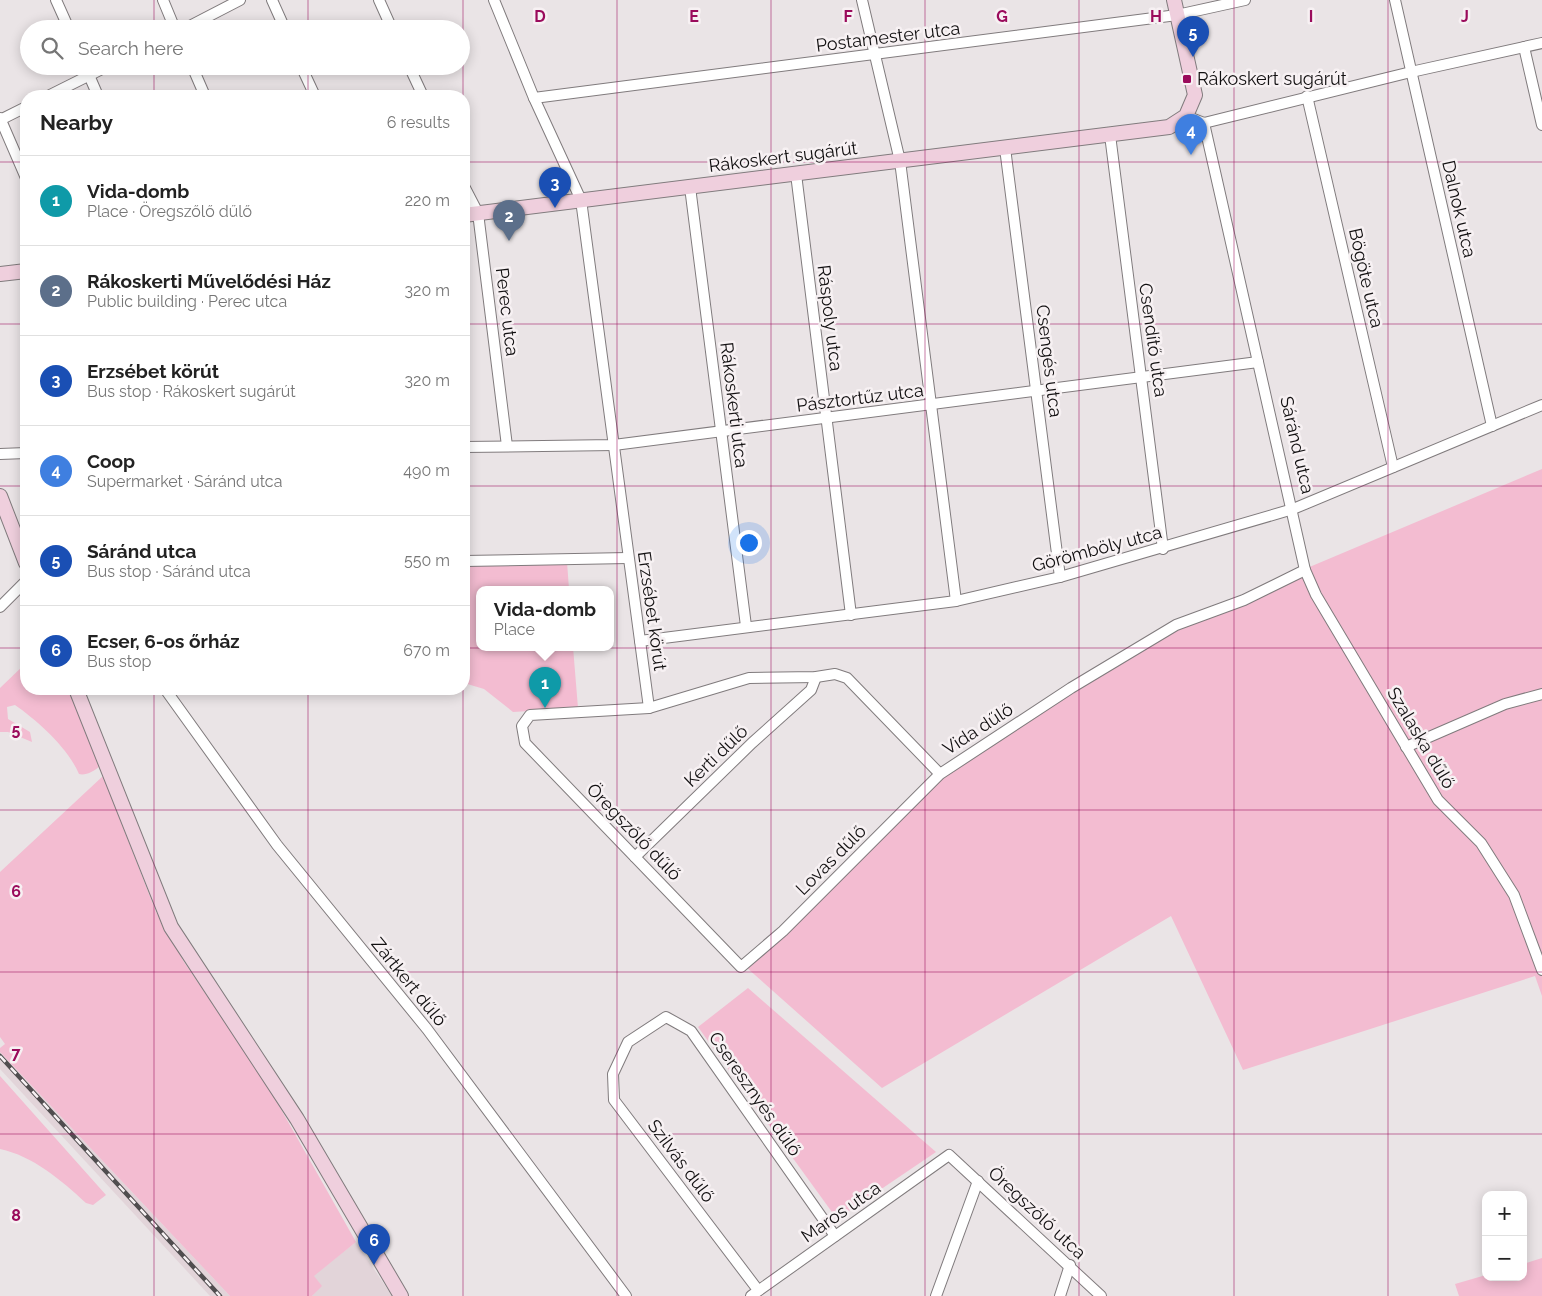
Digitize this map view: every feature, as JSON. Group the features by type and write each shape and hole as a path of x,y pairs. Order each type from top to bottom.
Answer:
{"street":[{"path":"56,0 65,20"},
{"path":"163,0 171,20"},
{"path":"201,20 240,0"},
{"path":"272,0 281,20"},
{"path":"379,0 388,20"},
{"name":"Erzsébet körút","path":"494,0 534,98 581,200 649,708"},
{"path":"862,0 900,161 956,601"},
{"path":"1174,0 1194,87 1193,102 1186,116 1204,123 1307,96 1542,43"},
{"name":"Postamester utca","path":"534,98 1177,15 1245,0"},
{"name":"Dalnok utca","path":"1395,0 1492,426"},
{"path":"1524,47 1542,125"},
{"path":"57,90 81,75"},
{"path":"89,75 95,90"},
{"path":"196,75 203,90"},
{"path":"305,75 312,90"},
{"path":"413,75 420,90"},
{"name":"Bögöte utca","path":"1307,96 1393,467"},
{"path":"20,110 0,119 20,164"},
{"name":"Rákoskert sugárút","path":"470,214 1169,127 1186,116"},
{"name":"Sáránd utca","path":"1204,123 1305,570"},
{"name":"Csendítő utca","path":"1110,135 1163,549"},
{"name":"Csengés utca","path":"1005,148 1060,577"},
{"name":"Ráspoly utca","path":"796,174 852,614"},
{"name":"Rákoskerti utca","path":"690,187 746,626"},
{"name":"Perec utca","path":"470,198 478,213 508,446"},
{"path":"0,274 20,272"},
{"name":"Pásztortűz utca","path":"470,446 614,445 1258,362"},
{"name":"Görömböly utca","path":"640,642 746,626 956,601 1060,577 1163,549 1292,509 1542,406"},
{"path":"0,454 20,453"},
{"path":"0,496 20,548"},
{"path":"470,562 628,558"},
{"name":"Szalaska dűlő","path":"1305,570 1316,595 1438,800 1481,843 1514,894 1542,970"},
{"name":"Vida dűlő","path":"530,715 649,708 749,678 816,677 835,674 847,678 940,774 1071,688 1176,625 1244,600 1305,570"},
{"path":"0,607 20,587"},
{"name":"Kerti dűlő","path":"635,857 752,743 811,690 816,677"},
{"path":"1406,747 1505,704 1542,694"},
{"path":"78,695 171,927 297,1119 401,1296"},
{"name":"Zártkert dűlő","path":"168,695 277,845 427,1029 626,1296"},
{"name":"Öregszőlő dűlő","path":"530,715 522,726 525,743 741,967"},
{"name":"Lovas dűlő","path":"741,967 783,931 940,774"},
{"name":"Cseresznyés dűlő","path":"628,1042 666,1017 691,1032 835,1236"},
{"name":"Szilvás dűlő","path":"628,1042 613,1074 614,1100 754,1293"},
{"name":"Maros utca","path":"754,1293 950,1154"},
{"name":"Öregszőlő utca","path":"950,1154 1101,1296"},
{"path":"936,1296 978,1181"},
{"path":"1060,1296 1070,1266"}],"shaded area":[{"path":"1542,469 1542,996 1535,976 1243,1070 1171,916 882,1088 746,967 937,781 1058,698 1179,629 1302,577 1300,571"},
{"path":"567,562 569,586 476,586 476,651 573,651 578,708 513,712 484,689 470,685 470,565"},
{"path":"20,669 20,695 71,695 100,766 87,774 79,774 68,754 60,745 15,705 7,707 8,719 30,732 32,742 8,732 0,732 0,688"},
{"path":"103,776 156,912 184,962 265,1081 356,1242 314,1276 322,1286 312,1296 230,1296 0,1052 0,1048 5,1044 0,1037 0,872"},
{"path":"748,988 936,1152 837,1219 698,1027"},
{"path":"0,1052 230,1296 210,1296 0,1069"},
{"path":"0,1076 106,1195 93,1205 86,1203 57,1178 35,1163 12,1152 0,1149"},
{"path":"356,1242 392,1296 312,1296 321,1286 313,1276"},
{"path":"1542,1258 1542,1296 1459,1296 1455,1284 1482,1276 1482,1281 1527,1281 1527,1263"}],"railway":[{"path":"0,1056 220,1296"}],"place":[{"name":"Sáránd utca","path":"1193,57"},
{"name":"Rákoskert sugárút","path":"1187,79"},
{"name":"Coop","path":"1191,155"},
{"name":"Erzsébet körút","path":"555,208"},
{"name":"Rákoskerti Művelődési Ház","path":"509,241"},
{"name":"Vida-domb","path":"545,708"},
{"name":"Ecser, 6-os őrház","path":"374,1265"}]}
